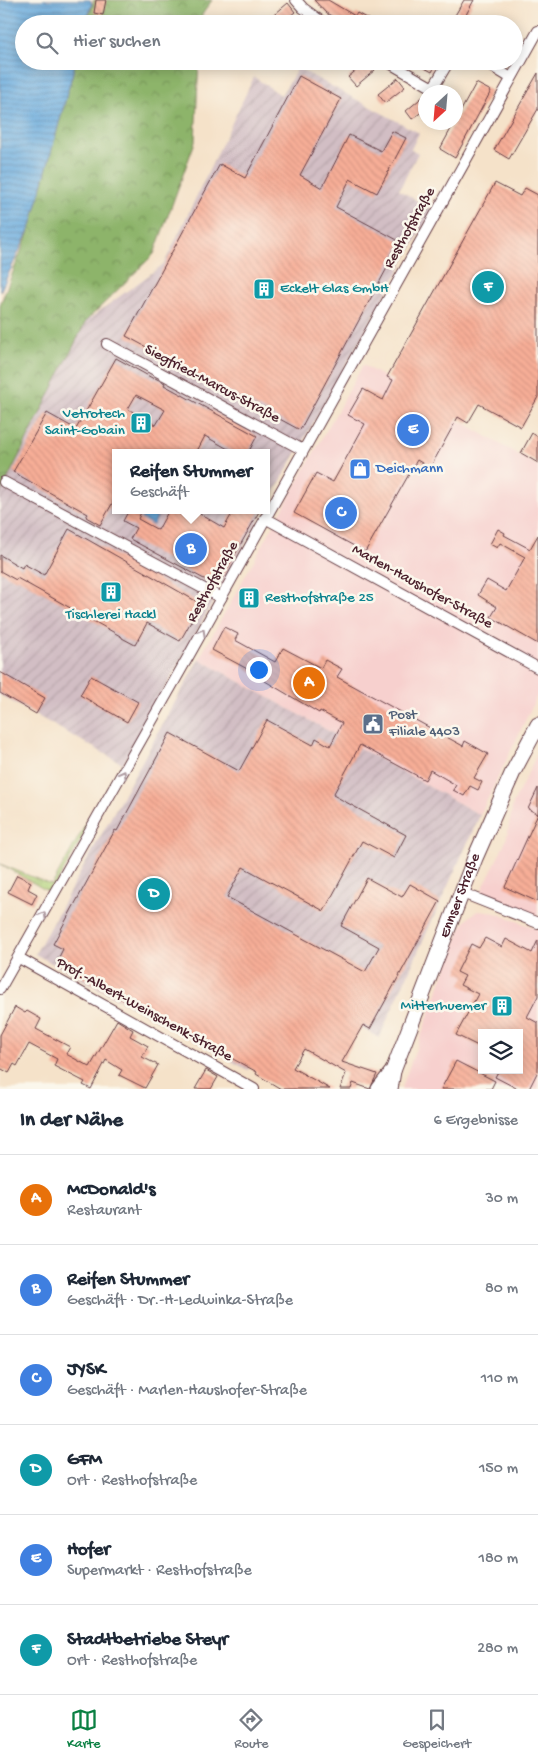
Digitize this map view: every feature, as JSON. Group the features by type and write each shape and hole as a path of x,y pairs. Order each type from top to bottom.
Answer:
{"main road":[{"name":"Ennser Straße","path":"390,1089 393,1071 460,892 501,798 538,725"},
{"name":"Ennser Straße","path":"378,1089 393,1071"}],"street":[{"path":"296,0 313,15"},
{"name":"Resthofstraße","path":"523,57 538,31"},
{"path":"402,70 433,88 444,70"},
{"path":"498,70 511,78"},
{"name":"Resthofstraße","path":"270,509 516,70"},
{"name":"Siegfried-Marcus-Straße","path":"107,344 303,450"},
{"path":"4,482 221,598"},
{"name":"Resthofstraße","path":"0,989 267,514"},
{"name":"Marlen-Haushofer-Straße","path":"265,518 538,668"},
{"path":"460,892 538,923"},
{"name":"Prof.-Albert-Weinschenk-Straße","path":"19,958 254,1089"}],"shaded area":[{"path":"297,70 302,70 419,133 411,149 418,153 399,190 433,210 270,500 270,449 112,449 112,514 262,514 123,764 0,695 0,494 86,321 164,264 254,77 281,95"},
{"path":"363,365 538,466 538,694 480,815 199,659"},
{"path":"199,659 480,815 379,1038 293,989 248,1070 35,954"},
{"path":"538,752 538,916 481,892 506,841 513,804"},
{"path":"478,911 495,913 538,929 538,1089 401,1089 462,926 470,916"}],"green space":[{"path":"94,0 212,0 202,15 89,15"},
{"path":"74,70 199,70 195,142 154,254 86,321 0,494 0,305 31,226"},
{"path":"123,764 51,893 0,864 52,885 89,818"}],"water":[{"path":"0,0 90,0 92,3 89,15 15,15 15,70 74,70 31,226 0,292"},
{"path":"143,514 152,514 157,517 153,525 141,518"}],"building":[{"path":"96,0 106,0 103,15 94,13"},
{"path":"314,0 328,0 353,15 330,15"},
{"path":"464,0 474,0 466,15 455,15"},
{"path":"288,3 295,12 291,15 274,15"},
{"path":"357,70 375,70 356,86 348,77"},
{"path":"538,73 538,109 509,159 494,150"},
{"name":"Eckelt Glas GmbH","path":"299,76 341,99 300,175 322,188 349,135 381,151 392,131 406,138 377,193 350,179 336,207 401,242 300,430 126,336 220,164 245,178"},
{"path":"398,78 405,87 385,103 378,94"},
{"path":"476,83 491,91 455,158 440,149 450,130 463,130 463,107"},
{"path":"418,101 418,115 412,119 406,111"},
{"path":"495,183 520,196 525,188 538,195 538,397 521,427 479,404 468,423 458,417 430,468 417,460 365,552 294,513 316,473 333,482 365,424 348,415 363,389 383,400 393,380 387,377"},
{"path":"116,358 165,383 164,385 257,436 250,449 228,449 205,436 198,449 112,449 112,504 100,525 86,517 88,514 13,472 47,413 76,429","holes":["136,395 165,410 156,425 128,409"]},
{"path":"532,433 538,437 538,463 521,453"},
{"path":"127,514 140,514 138,519 158,530 167,514 200,514 224,528 232,514 258,514 217,586 130,539 136,528 123,521"},
{"name":"Tischlerei Hackl","path":"69,529 201,604 180,641 147,623 135,645 17,578 16,580 0,571 0,555 22,568 24,564 44,575"},
{"path":"498,529 505,533 504,535 530,549 538,535 538,644 491,617 497,607 478,595 487,580 506,591 525,557 500,543 497,548 490,544"},
{"path":"224,627 238,634 235,640 275,662 283,648 321,668 325,660 342,669 337,677 463,746 465,741 488,754 474,778 482,782 478,790 470,786 464,796 453,790 456,785 430,770 425,780 360,745 333,795 406,835 394,858 362,841 324,911 243,867 227,897 365,972 379,947 341,926 367,878 402,897 410,884 440,901 370,1029 363,1025 342,1062 377,1074 370,1089 353,1083 351,1089 340,1089 346,1073 304,1049 293,1068 330,1089 281,1089 256,1074 257,1072 56,963 63,949 53,944 170,733 239,771 267,720 313,745 316,738 330,746 342,723 320,711 319,713 265,681 266,679 212,650"},
{"path":"0,672 45,698 36,714 0,693"},
{"path":"91,676 138,702 127,722 80,695"},
{"path":"538,788 538,814 528,809"},
{"path":"538,814 538,902 505,887"},
{"path":"17,875 31,882 28,889 37,894 32,904 8,892"},
{"name":"Mitterhuemer","path":"485,938 502,947 506,939 532,953 538,940 538,996 527,1017 538,1023 538,1071 529,1089 518,1089 495,1077 497,1074 523,1074 523,1029 478,1029 478,1046 456,1035 478,994 460,985 465,976 457,972 471,944 479,948"},
{"path":"15,1007 41,1019 36,1029 70,1047 66,1054 90,1067 117,1020 133,1030 130,1036 148,1046 142,1057 158,1065 145,1088 119,1075 122,1070 106,1060 91,1089 83,1085 85,1082 54,1066 57,1059 29,1044 17,1066 14,1064 9,1073 0,1068 0,1035"},
{"path":"456,1061 478,1074 495,1081 491,1089 441,1089"},
{"path":"206,1070 218,1077 211,1089 195,1089"}],"place":[{"name":"Stadtbetriebe Steyr","path":"488,287"},
{"name":"Eckelt Glas GmbH","path":"264,289"},
{"name":"Vetrotech Saint-Gobain","path":"141,423"},
{"name":"Hofer","path":"413,430"},
{"name":"Deichmann","path":"360,469"},
{"name":"JYSK","path":"341,513"},
{"name":"Reifen Stummer","path":"191,549"},
{"name":"Tischlerei Hackl","path":"111,592"},
{"name":"Resthofstraße 25","path":"249,598"},
{"name":"McDonald's","path":"309,683"},
{"name":"Post Filiale 4403","path":"373,724"},
{"name":"GFM","path":"154,894"},
{"name":"Mitterhuemer","path":"502,1006"}]}
